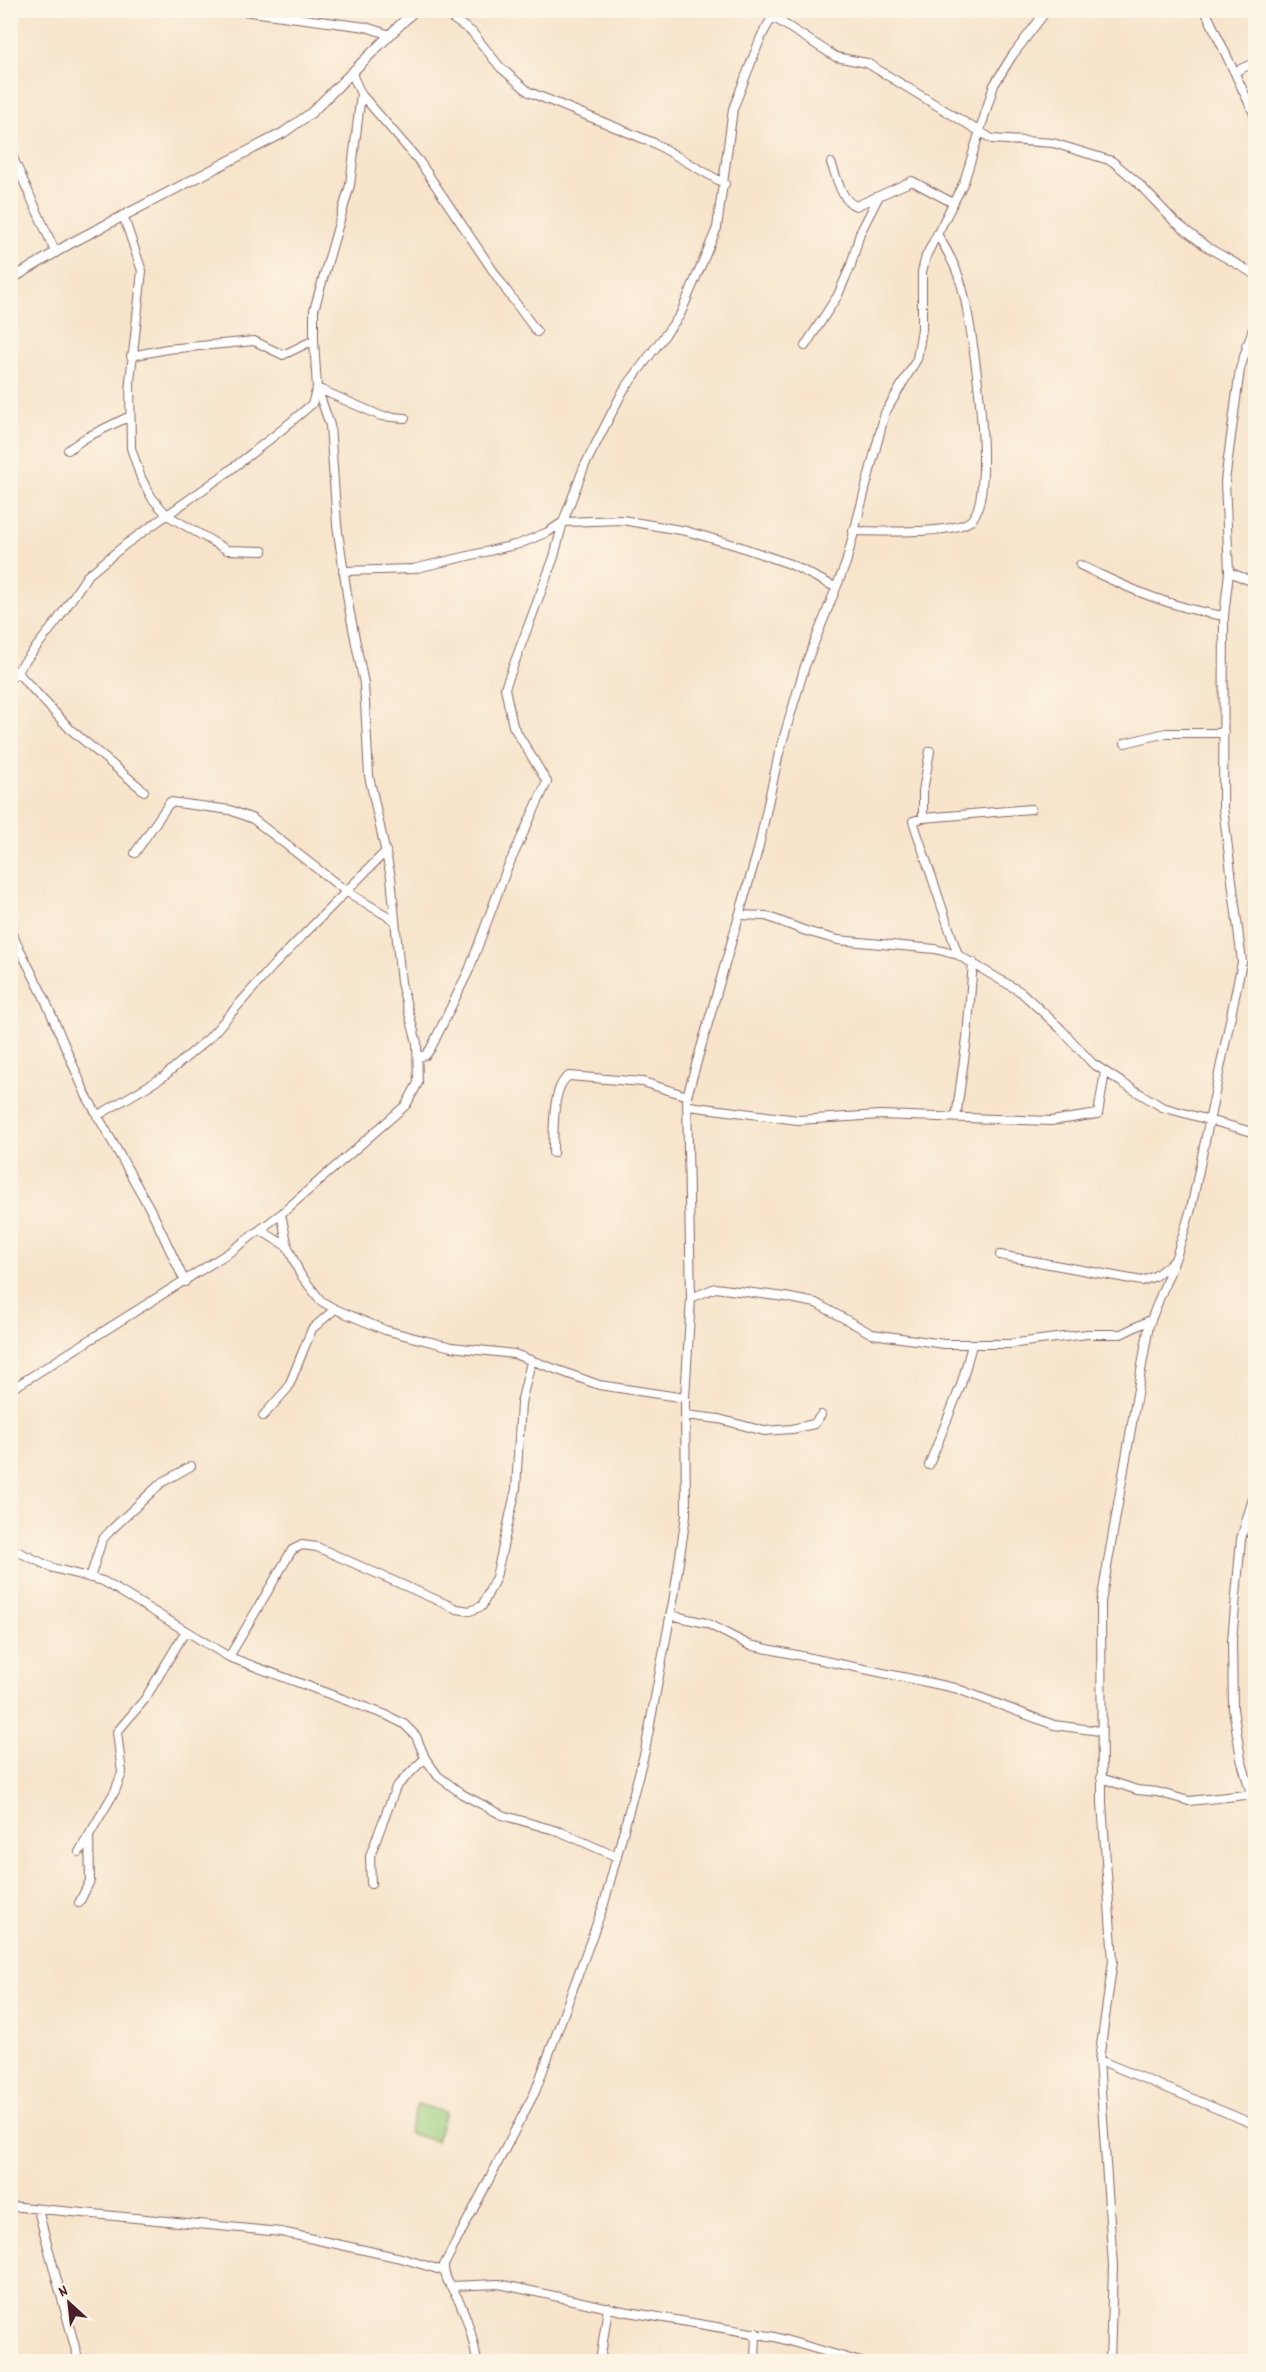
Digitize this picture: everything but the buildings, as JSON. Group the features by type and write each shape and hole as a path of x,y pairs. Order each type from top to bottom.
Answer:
{"street":[{"path":"235,10 366,27 390,35"},
{"path":"10,280 123,215 283,133 311,113 415,10"},
{"path":"440,10 472,32 500,67 529,92 654,143 725,184"},
{"path":"762,10 774,14 836,57 867,63 992,139 1053,143 1112,161 1136,181 1174,221 1207,247 1256,275"},
{"path":"477,2361 468,2322 450,2286 444,2265 492,2169 525,2114 535,2092 604,1904 645,1751 670,1615 686,1515 685,1398 691,1298 689,1106 687,1096 758,850 779,753 805,666 846,563 885,413 917,359 922,329 922,273 937,234 964,182 994,85 1012,56 1047,10"},
{"path":"1205,10 1236,71 1256,118"},
{"path":"418,1057 426,1054 431,1048 459,991 506,871 547,782 513,726 505,688 555,556 563,522 584,467 623,391 680,315 717,228 725,184 733,109 761,37 774,14"},
{"path":"1236,71 1256,62"},
{"path":"352,74 361,94 419,161 537,332"},
{"path":"10,1390 185,1282 260,1230 406,1106 418,1083 417,1043 400,983 392,877 369,776 364,684 344,571 330,425 317,388 314,340 314,309 350,185 361,94"},
{"path":"10,151 54,249 53,254"},
{"path":"831,163 849,204 856,206 878,198 912,180 953,203"},
{"path":"805,346 838,295 851,265 860,233 878,198"},
{"path":"123,215 142,271 131,356 130,416 131,448 141,478 152,498 167,515 227,550 263,551"},
{"path":"853,531 954,529 970,522 978,514 983,454 972,332 962,285 949,252 937,234"},
{"path":"1110,2361 1113,2266 1099,2060 1104,2010 1113,1961 1101,1778 1101,1602 1150,1320 1174,1261 1191,1209 1242,962 1223,807 1224,616 1229,572 1225,481 1232,416 1246,345 1256,319"},
{"path":"131,356 167,349 254,341 284,355 314,340"},
{"path":"1246,345 1256,354"},
{"path":"317,388 381,416 405,418"},
{"path":"10,680 57,621 87,576 279,432 312,404 317,388"},
{"path":"68,450 85,438 130,416"},
{"path":"344,571 413,569 519,544 563,522 622,520 686,531 790,564 835,587"},
{"path":"1080,565 1146,597 1197,612 1224,616"},
{"path":"1229,572 1256,583"},
{"path":"17,672 70,729 144,790"},
{"path":"1125,743 1166,733 1224,733"},
{"path":"923,818 923,791 930,751"},
{"path":"135,853 170,802 230,810 253,819 347,892 394,920"},
{"path":"958,955 923,846 912,825 916,819 923,818 1031,809"},
{"path":"97,1116 163,1077 209,1038 272,967 386,850"},
{"path":"740,915 766,916 838,940 935,948 958,955 1021,992 1061,1029 1092,1063 1162,1107 1256,1133"},
{"path":"10,930 97,1116 154,1216 185,1282"},
{"path":"956,1118 967,1038 973,962"},
{"path":"689,1106 798,1120 879,1115 1051,1121 1098,1114 1102,1103 1105,1072"},
{"path":"553,1153 557,1095 564,1079 569,1076 643,1082 687,1096"},
{"path":"281,1214 288,1247 300,1274 321,1301 335,1309 385,1330 452,1347 514,1354 599,1385 685,1398"},
{"path":"260,1230 288,1247"},
{"path":"1000,1255 1142,1281 1174,1261"},
{"path":"691,1298 715,1288 785,1297 816,1303 872,1334 921,1342 972,1345 1009,1344 1087,1334 1121,1334 1150,1320"},
{"path":"263,1416 288,1388 312,1329 335,1309"},
{"path":"929,1465 961,1385 972,1345"},
{"path":"229,1657 292,1550 302,1545 317,1547 457,1609 470,1611 482,1606 489,1596 501,1560 516,1489 521,1403 531,1362"},
{"path":"686,1415 719,1419 764,1431 814,1424 820,1415"},
{"path":"90,1578 102,1540 110,1531 161,1483 191,1466"},
{"path":"1101,1778 1137,1790 1157,1792 1189,1801 1253,1794 1240,1759 1233,1709 1232,1641 1241,1539 1256,1488"},
{"path":"10,1548 53,1568 103,1581 229,1657 386,1715 404,1724 416,1736 425,1758 448,1785 502,1815 561,1832 617,1857"},
{"path":"670,1615 706,1623 749,1645 955,1688 1054,1725 1100,1731"},
{"path":"79,1852 115,1791 122,1773 117,1732 146,1699 186,1632"},
{"path":"371,1884 370,1857 396,1787 425,1758"},
{"path":"79,1903 90,1881 89,1835"},
{"path":"1099,2060 1256,2125"},
{"path":"10,2206 281,2232 401,2258 444,2271"},
{"path":"38,2210 79,2361"},
{"path":"450,2286 499,2284 608,2307 756,2333 861,2361"},
{"path":"600,2361 608,2307"},
{"path":"755,2361 756,2333"}],"green space":[{"path":"417,2104 445,2112 436,2141 408,2133"}]}
